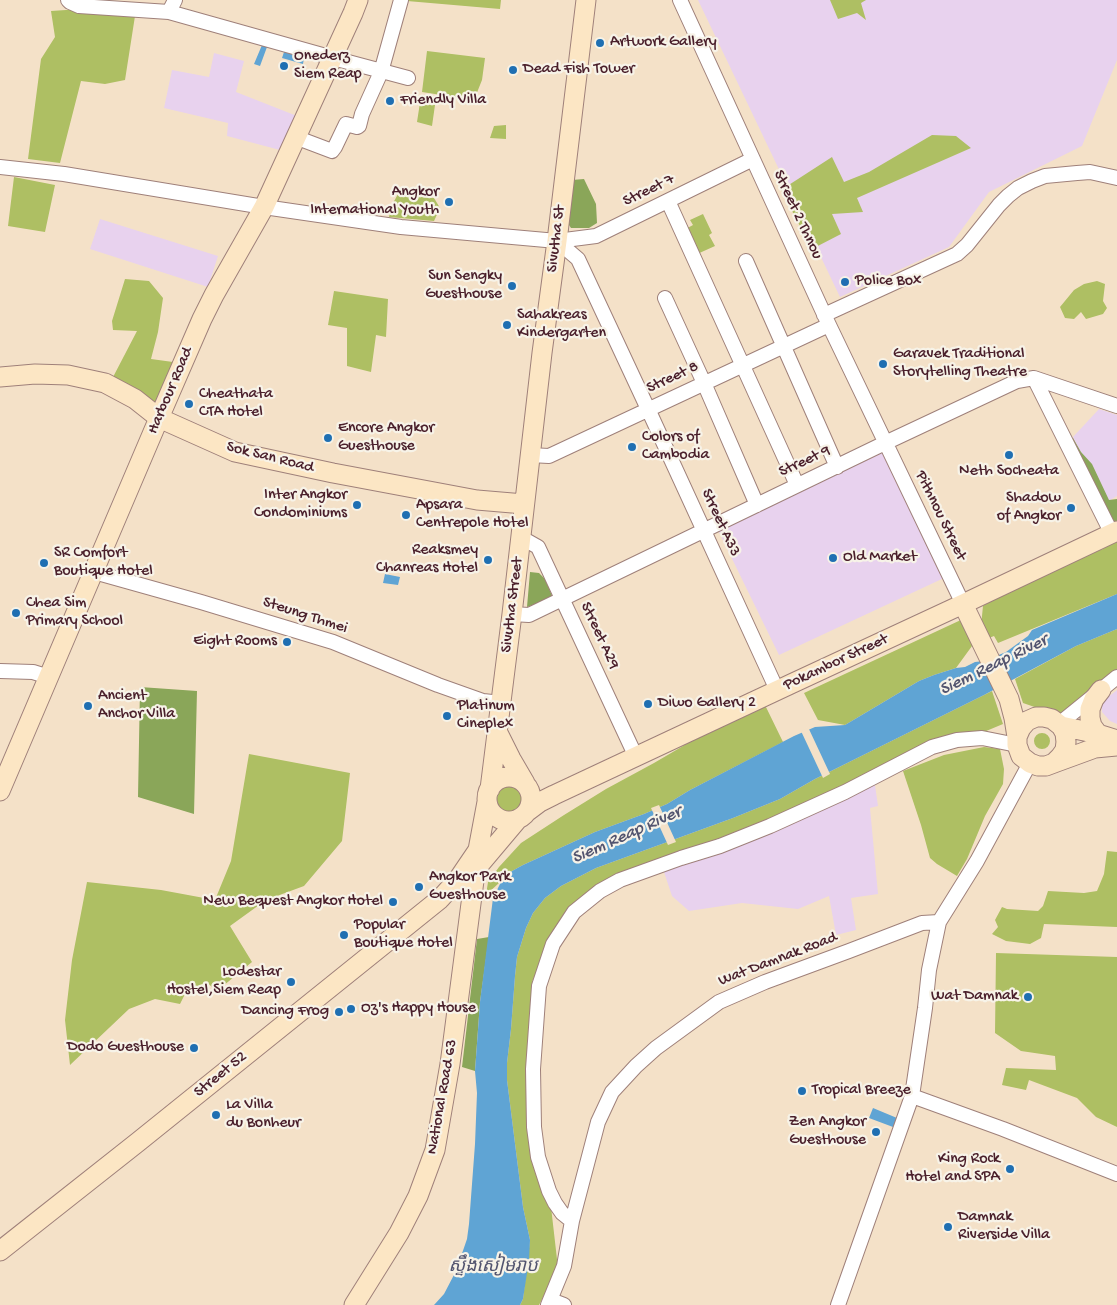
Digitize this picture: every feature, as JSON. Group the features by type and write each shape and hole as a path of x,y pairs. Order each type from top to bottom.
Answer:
{"main road":[{"name":"Harbour Road","path":"0,791 214,294 264,207 358,0"},
{"name":"Sivutha St","path":"530,455 586,0"},
{"name":"Sok San Road","path":"0,377 36,374 68,375 105,384 135,399 159,418 235,452 333,473 477,500 524,504"},
{"name":"Sivutha Street","path":"488,796 498,733 522,538 530,455"},
{"name":"Pokambor Street","path":"523,815 540,802 554,795 1114,532"},
{"path":"963,604 1007,694 1014,718 1021,756 1030,763 1046,766 1096,748 1117,746"},
{"path":"1098,734 1092,726 1090,708 1101,690"},
{"path":"1007,694 1023,710 1036,717"},
{"path":"1017,741 1020,728 1027,721 1036,717 1052,719 1060,725 1065,733 1066,742 1065,750 1054,763"},
{"path":"1060,725 1117,740"},
{"path":"475,870 531,805 532,798 530,792 510,760 498,733"},
{"path":"523,815 511,821 504,821 493,814 489,808 488,796 495,782 502,778 510,777 518,779 526,785 546,794 554,795"},
{"name":"National Road 63","path":"354,1305 399,1233 418,1196 435,1150 450,1064 475,870 488,796"},
{"name":"Street 52","path":"448,894 478,850"},
{"name":"Street 52","path":"0,1251 448,894 465,883 475,870"},
{"path":"448,894 461,890 467,892 472,901"}],"street":[{"path":"68,0 79,6 172,6 332,58 408,78"},
{"path":"296,137 332,151 346,124 359,126 362,114 381,72 402,0"},
{"name":"Street 2 Thnou","path":"680,0 826,320 885,443"},
{"name":"Street 7","path":"0,167 64,174 264,207 401,227 557,241 596,236 753,159"},
{"name":"Street 8","path":"530,455 549,456 784,346 826,320 957,254 967,245 998,205 1018,188 1032,181 1046,176 1090,172 1117,178"},
{"path":"668,201 797,485"},
{"name":"Street A33","path":"557,241 578,259 777,690"},
{"path":"746,261 837,467"},
{"path":"665,298 757,505"},
{"path":"1034,378 1117,406"},
{"path":"1034,378 1114,532"},
{"name":"Street 9","path":"512,614 529,615 1017,381 1034,378"},
{"name":"Pithnou Street","path":"885,443 963,604"},
{"name":"Street A29","path":"522,538 538,547 636,757"},
{"name":"Steung Thmei","path":"94,572 202,602 333,642 438,685 483,700 501,703"},
{"path":"0,671 33,672 49,678"},
{"path":"1060,725 1117,678"},
{"path":"572,1221 562,1213 555,1203 538,1157 534,1127 533,1069 539,986 553,944 574,912 600,891 620,880 720,846 770,826 845,792 932,747 957,740 982,738 1017,741"},
{"path":"838,1305 912,1096 929,970 939,922 977,862 1030,763"},
{"name":"Wat Damnak Road","path":"549,1303 564,1266 572,1221 598,1122 612,1092 636,1066 656,1048 719,1002 765,982 922,923 939,922"},
{"path":"912,1096 1003,1129 1117,1174"},
{"path":"549,1303 564,1305"}],"shaded area":[{"path":"698,0 1117,0 1117,60 1082,146 989,192 949,247 840,297"},
{"path":"214,53 244,61 236,92 297,116 280,150 227,136 228,123 164,108 172,70 209,77"},
{"path":"100,219 218,256 208,287 90,249"},
{"path":"1099,409 1117,415 1117,496 1105,503 1073,437"},
{"name":"Old Market","path":"883,451 944,578 779,655 717,528"},
{"path":"1117,690 1117,724 1110,721 1102,712 1102,702"},
{"path":"874,778 878,806 870,808 878,894 851,898 856,930 836,935 829,896 798,909 742,903 689,911 672,896 663,869"}],"green space":[{"path":"407,0 501,0 500,9"},
{"path":"830,0 866,0 861,3 866,20 857,13 838,19"},
{"path":"81,9 135,16 125,80 105,84 81,81 60,163 28,159 41,59 55,37 51,11"},
{"path":"427,51 485,58 482,80 474,100 422,92"},
{"path":"421,96 436,98 432,126 417,122"},
{"path":"506,125 506,139 490,138 494,126"},
{"path":"932,135 956,136 971,148 857,198 863,212 832,214 841,234 812,249 781,190 832,157 844,182 869,172"},
{"path":"14,177 55,185 45,232 8,226"},
{"path":"584,179 596,204 597,223 589,228 571,228 569,225 572,180"},
{"path":"398,194 434,198 440,208 434,221 389,217 392,205"},
{"path":"703,214 712,233 709,235 715,246 695,255 682,231 693,225 690,220"},
{"path":"125,279 149,281 163,298 158,332 151,359 173,362 156,408 112,379 137,331 113,330 112,321"},
{"path":"1097,281 1105,284 1103,301 1107,308 1103,314 1086,319 1081,312 1074,319 1065,318 1060,307 1074,290 1084,284"},
{"path":"334,291 388,299 386,337 376,335 371,372 347,366 347,328 328,325"},
{"path":"1073,438 1081,452 1092,464 1109,500 1117,499 1117,525 1112,529 1068,441"},
{"path":"1117,540 1117,594 998,643 994,636 984,640 981,626 983,606 1057,566 1103,549"},
{"path":"530,572 539,573 545,579 553,598 527,607"},
{"path":"963,619 977,643 972,646 956,668 919,681 845,725 818,720 804,693"},
{"path":"1117,629 1117,671 1064,715 1055,714 1023,703 1015,679 1076,646"},
{"path":"140,687 197,691 194,814 138,797"},
{"path":"992,691 1003,724 847,789 603,885 548,944 532,982 529,1089 550,1198 558,1268 539,1305 520,1305 523,1299 530,1240 523,1207 507,1080 507,1063 517,957 533,913 545,898 561,886 596,868 780,799 815,779"},
{"path":"765,705 783,742 690,790 667,804 595,832 523,865 512,871 486,895 488,882 521,843 606,789 719,725"},
{"path":"1039,733 1045,733 1050,738 1048,747 1039,749 1034,744 1034,738"},
{"path":"984,747 1000,749 1004,769 1003,784 985,816 967,859 957,876 930,858 903,771 944,755"},
{"path":"249,754 350,773 342,841 304,886 266,900 230,926 252,962 217,991 206,982 185,994 180,1004 155,999 129,1009 70,1065 65,1020 72,960 87,882 161,890 215,900 231,861"},
{"path":"510,786 519,790 523,799 519,808 510,812 501,808 497,799 501,790"},
{"path":"1107,851 1117,852 1117,927 1044,924 1041,938 1030,944 1006,941 992,934 998,927 995,920 1002,907 1038,911 1043,906 1048,891 1084,893 1097,891 1104,874"},
{"path":"489,937 480,1002 475,1071 462,1067 477,939"},
{"path":"996,953 1117,957 1117,1127 1096,1117 1077,1098 1029,1080 1026,1090 1002,1085 1006,1068 1056,1070 1055,1056 1021,1051 995,1033"}],"water":[{"path":"262,45 267,47 260,66 254,64"},
{"path":"284,52 304,58 303,64 282,58"},
{"path":"385,574 400,577 398,585 383,583"},
{"name":"ស្ទឹងសៀមរាប","path":"1117,594 1117,629 1076,646 984,695 815,779 780,799 596,868 561,886 545,898 533,913 517,957 507,1063 507,1080 523,1207 530,1240 523,1299 520,1305 434,1305 444,1294 456,1271 467,1239 475,1144 477,1093 475,1071 480,1002 493,898 501,882 512,871 523,865 595,832 667,804 794,736 815,727 845,725 919,681 956,668 965,667 975,662 984,661 1006,652 1028,636 1032,630"},
{"path":"873,1108 897,1118 893,1127 869,1118"}],"pier":[{"path":"808,727 830,774 823,778 801,731"},
{"path":"659,805 676,842 668,845 651,808"}],"place":[{"name":"Artwork Gallery","path":"600,43"},
{"name":"Onederz Siem Reap","path":"284,66"},
{"name":"Dead Fish Tower","path":"513,70"},
{"name":"Friendly Villa","path":"390,101"},
{"name":"Angkor International Youth","path":"449,202"},
{"name":"Police Box","path":"845,282"},
{"name":"Sun Sengky Guesthouse","path":"512,286"},
{"name":"Sahakreas Kindergarten","path":"507,325"},
{"name":"Garavek Traditional Storytelling Theatre","path":"883,364"},
{"name":"Cheathata CTA Hotel","path":"189,404"},
{"name":"Encore Angkor Guesthouse","path":"328,438"},
{"name":"Colors of Cambodia","path":"632,447"},
{"name":"Neth Socheata","path":"1009,455"},
{"name":"Inter Angkor Condominiums","path":"357,505"},
{"name":"Shadow of Angkor","path":"1071,508"},
{"name":"Apsara Centrepole Hotel","path":"406,515"},
{"name":"Old Market","path":"833,558"},
{"name":"Reaksmey Chanreas Hotel","path":"488,560"},
{"name":"SR Comfort Boutique Hotel","path":"44,563"},
{"name":"Chea Sim Primary School","path":"16,613"},
{"name":"Eight Rooms","path":"287,642"},
{"name":"Diwo Gallery 2","path":"648,704"},
{"name":"Ancient Anchor Villa","path":"88,706"},
{"name":"Platinum Cineplex","path":"447,716"},
{"name":"Angkor Park Guesthouse","path":"419,887"},
{"name":"New Bequest Angkor Hotel","path":"393,902"},
{"name":"Popular Boutique Hotel","path":"344,935"},
{"name":"Lodestar Hostel,Siem Reap","path":"291,982"},
{"name":"Wat Damnak","path":"1028,997"},
{"name":"Oz's Happy House","path":"351,1009"},
{"name":"Dancing Frog","path":"339,1012"},
{"name":"Dodo Guesthouse","path":"194,1048"},
{"name":"Tropical Breeze","path":"802,1091"},
{"name":"La Villa du Bonheur","path":"216,1115"},
{"name":"Zen Angkor Guesthouse","path":"876,1132"},
{"name":"King Rock Hotel and SPA","path":"1010,1169"},
{"name":"Damnak Riverside Villa","path":"948,1227"}],"water label":[{"name":"Siem Reap River","path":"994,666"},
{"name":"Siem Reap River","path":"627,836"}]}
